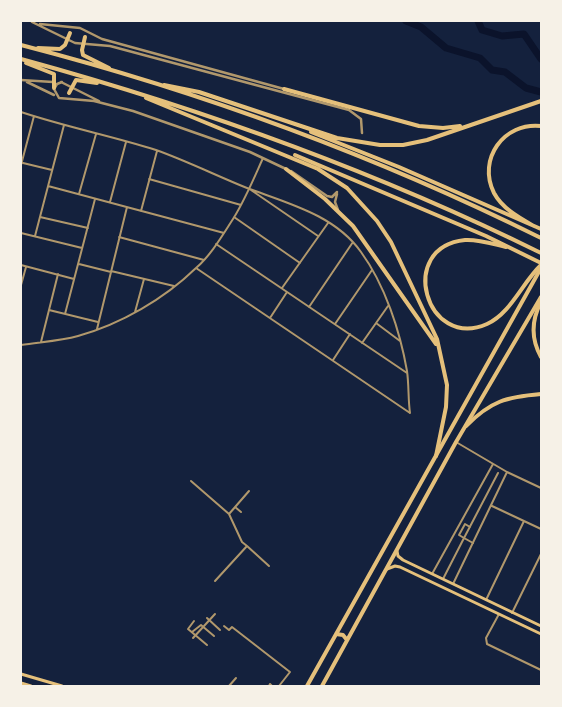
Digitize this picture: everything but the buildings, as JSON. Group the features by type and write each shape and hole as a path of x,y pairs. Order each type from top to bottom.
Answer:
{"highway":[{"path":"28,47 58,49 70,33"},
{"path":"85,37 83,44 84,56 118,72"},
{"path":"21,45 118,72 268,123 356,156 541,238"},
{"path":"21,60 52,73 54,88"},
{"path":"21,60 138,93 240,127 338,164 448,210 541,253"},
{"path":"70,93 72,87 79,80 111,85"},
{"path":"146,82 199,92 337,138 380,145 422,141 541,101"},
{"path":"284,89 419,126 443,128 477,122"},
{"path":"138,93 155,104 294,155 372,187 510,248 541,265"},
{"path":"246,108 399,167 524,224 541,229"},
{"path":"541,126 524,126 505,136 493,152 489,171 492,187 503,205 541,229"},
{"path":"226,131 318,169 341,184 377,220 427,317 442,355 447,396 436,456"},
{"path":"286,169 338,210 371,251 427,329 442,355"},
{"path":"510,248 466,240 454,242 443,248 433,258 425,274 424,290 431,307 443,319 455,326 468,327 486,324 503,312 541,265"},
{"path":"308,686 541,265"},
{"path":"322,686 456,442 541,297"},
{"path":"541,302 533,324 534,338 541,357"},
{"path":"466,426 485,409 501,400 541,394"},
{"path":"336,634 343,635 347,640"}],"main road":[{"path":"398,550 400,558 512,613 541,625"},
{"path":"385,572 392,566 400,567 541,634"},
{"path":"21,674 62,686"},
{"path":"21,683 31,686"}],"street":[{"path":"28,21 83,29 102,39 284,89"},
{"path":"32,22 74,42 110,46 349,110 361,119 362,132"},
{"path":"74,42 70,38 70,33 76,28"},
{"path":"83,29 85,37"},
{"path":"21,80 62,82 102,103"},
{"path":"21,80 56,96 102,103 207,136 263,158 286,169 327,196 332,197 337,192 335,202 338,210"},
{"path":"56,96 54,88 62,82"},
{"path":"63,98 70,93"},
{"path":"21,112 157,151 249,188 275,196 328,223 353,242 372,270 401,342 407,373 410,413 196,268"},
{"path":"34,116 22,163 52,170"},
{"path":"35,236 64,124"},
{"path":"79,194 96,134"},
{"path":"110,202 126,142"},
{"path":"141,211 157,151"},
{"path":"21,345 77,336 97,329 135,312 174,286 204,260 224,233 241,205 263,158"},
{"path":"149,179 241,205"},
{"path":"48,186 224,233"},
{"path":"249,188 318,236"},
{"path":"65,314 95,199"},
{"path":"97,329 126,207"},
{"path":"40,217 88,228"},
{"path":"234,217 300,263"},
{"path":"282,288 328,223"},
{"path":"21,233 82,248"},
{"path":"119,237 204,260"},
{"path":"309,307 353,242"},
{"path":"216,244 407,373"},
{"path":"78,263 174,286"},
{"path":"21,265 74,278"},
{"path":"21,285 26,267"},
{"path":"335,324 372,270"},
{"path":"41,342 58,274"},
{"path":"135,312 144,279"},
{"path":"270,318 287,292"},
{"path":"362,343 388,306"},
{"path":"49,310 99,322"},
{"path":"376,323 401,342"},
{"path":"332,360 350,334"},
{"path":"456,442 493,464 541,488"},
{"path":"432,574 493,464"},
{"path":"453,584 508,472"},
{"path":"443,579 498,473"},
{"path":"191,481 229,514 242,542 269,566"},
{"path":"229,514 249,491"},
{"path":"492,506 541,529"},
{"path":"235,507 241,512"},
{"path":"486,600 524,521"},
{"path":"470,527 465,524 459,535 474,543"},
{"path":"215,581 247,546"},
{"path":"512,613 541,554"},
{"path":"194,638 208,619 215,614"},
{"path":"499,614 486,638 487,644 541,670"},
{"path":"208,619 220,630"},
{"path":"194,621 188,627 207,645"},
{"path":"192,632 199,625 214,636"},
{"path":"224,626 229,630 232,627 290,672 279,686"},
{"path":"229,686 236,678"}],"waterway":[{"path":"406,21 421,27 446,48 480,58 492,70 505,72 526,88 541,92"},
{"path":"478,21 482,30 502,36 524,34 541,59"}]}
